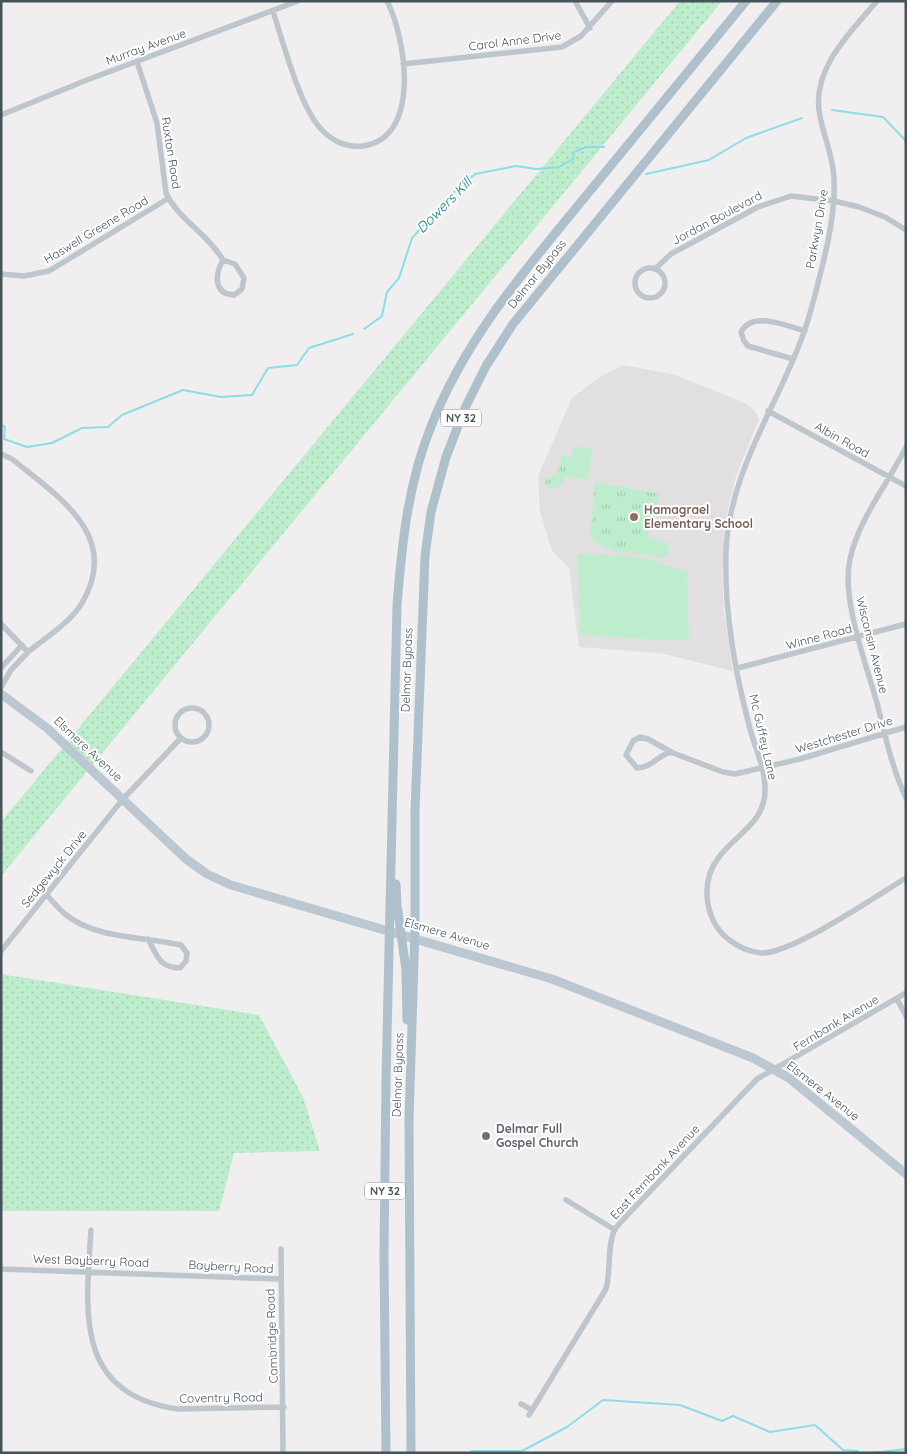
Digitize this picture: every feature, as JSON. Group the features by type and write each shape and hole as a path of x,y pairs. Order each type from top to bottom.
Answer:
{"main road":[{"name":"Delmar Bypass","path":"386,1453 384,1254 389,930 398,605 403,536 418,467 441,404 473,342 507,292 746,1"},
{"name":"Delmar Bypass","path":"411,1453 408,1194 415,811 422,593 431,512 446,457 465,408 486,366 513,324 777,1"},
{"name":"Elsmere Avenue","path":"1,694 47,728 186,859 207,874 232,885 552,979 647,1015 775,1070 800,1087 905,1173"},
{"path":"394,792 397,905 406,970 411,1066"}],"street":[{"name":"Murray Avenue","path":"1,115 87,80 298,1"},
{"path":"273,11 296,83 321,129 339,142 358,147 380,140 391,130 401,112 404,96 403,64 395,21 387,1"},
{"path":"575,1 590,28"},
{"name":"Carol Anne Drive","path":"403,64 562,47 572,43 590,28 612,1"},
{"name":"Parkwyn Drive","path":"768,411 805,331 834,201 834,170 819,112 819,89 827,64 877,1"},
{"name":"Ruxton Road","path":"137,62 157,123 164,184 169,198 214,246 224,260 235,264 244,278 242,289 234,295 224,293 218,285 217,273 224,260"},
{"name":"Jordan Boulevard","path":"656,268 662,274 665,286 656,297 646,298 640,294 635,283 641,272 648,268 656,268 671,254 758,206 779,198 800,196 834,201 877,213 906,230"},
{"name":"Haswell Greene Road","path":"1,274 24,276 49,271 169,198"},
{"path":"793,359 748,346 744,341 742,332 748,323 757,320 805,331"},
{"name":"Albin Road","path":"768,411 906,486"},
{"name":"Mc Guffey Lane","path":"768,411 743,468 734,499 728,536 725,591 728,622 749,725 763,769 765,788 763,807 752,824 719,856 709,876 707,904 711,918 726,937 749,950 762,953 775,951 798,942 906,878"},
{"name":"Wisconsin Avenue","path":"906,447 861,528 849,561 849,598 858,637 885,733 906,798"},
{"path":"1,454 12,459 73,509 87,528 93,550 94,575 82,604 28,652 12,670 1,687"},
{"path":"1,624 28,652"},
{"name":"Winne Road","path":"738,668 906,624"},
{"path":"1,668 22,645"},
{"path":"190,708 202,711 209,725 206,735 197,742 186,741 181,738 175,729 177,717 180,713 190,708"},
{"name":"Westchester Drive","path":"674,753 664,755 647,768 637,768 626,755 626,750 633,741 640,737 648,739 674,753 723,772 735,774 763,769 906,727"},
{"name":"Sedgewyck Drive","path":"1,951 123,799 181,738"},
{"path":"1,752 31,771"},
{"path":"46,894 64,914 80,924 114,935 148,939 181,945 187,953 186,961 180,968 168,968 162,963 148,939"},
{"name":"Fernbank Avenue","path":"775,1070 906,993"},
{"path":"897,998 906,1016"},
{"name":"East Fernbank Avenue","path":"521,1404 530,1412 606,1289 610,1276 612,1240 615,1230 757,1079 775,1070"},
{"path":"566,1200 615,1230"},
{"name":"Coventry Road","path":"91,1230 87,1321 92,1343 106,1372 128,1392 161,1407 178,1409 284,1407"},
{"name":"Cambridge Road","path":"281,1249 283,1453"},
{"name":"West Bayberry Road","path":"1,1269 88,1273 180,1274"},
{"name":"Bayberry Road","path":"180,1274 280,1279"}],"shaded area":[{"name":"Hamagrael Elementary School","path":"624,365 675,375 728,396 746,404 755,411 759,419 736,476 725,522 722,574 724,612 733,671 660,653 579,647 569,568 552,551 540,512 538,476 572,398 598,378"}],"green space":[{"path":"680,1 722,1 1,876 1,822"},
{"path":"574,446 593,450 587,480 567,476 557,489 547,487 544,484 546,479 557,474 562,455 571,458"},
{"path":"574,446 593,450 587,480 567,476"},
{"path":"595,482 660,494 647,539 669,543 666,557 614,551 590,539"},
{"path":"647,539 669,543 666,557 646,552"},
{"path":"578,554 641,558 677,569 687,570 689,639 675,641 580,635"},
{"path":"1,974 259,1015 303,1097 320,1151 234,1153 219,1211 1,1211"}],"waterway":[{"name":"Dowers Kill","path":"832,110 883,117 906,141"},
{"name":"Dowers Kill","path":"646,174 709,160 746,138 802,118"},
{"name":"Dowers Kill","path":"364,329 382,316 387,292 399,278 412,238 451,195 475,174 516,166 536,169 559,167 573,159 574,152 586,147 604,147"},
{"name":"Dowers Kill","path":"1,425 5,427 4,439 27,447 52,443 82,428 108,427 122,415 183,390 221,397 252,395 268,368 297,365 309,348 353,334"},
{"path":"469,1453 472,1451 522,1451 567,1427 603,1400 680,1405 722,1421 733,1416 770,1432 815,1425 843,1450 858,1451"},
{"path":"872,1453 906,1449"}],"place":[{"name":"Hamagrael Elementary School","path":"634,517"},
{"name":"Delmar Full Gospel Church","path":"486,1136"}]}
